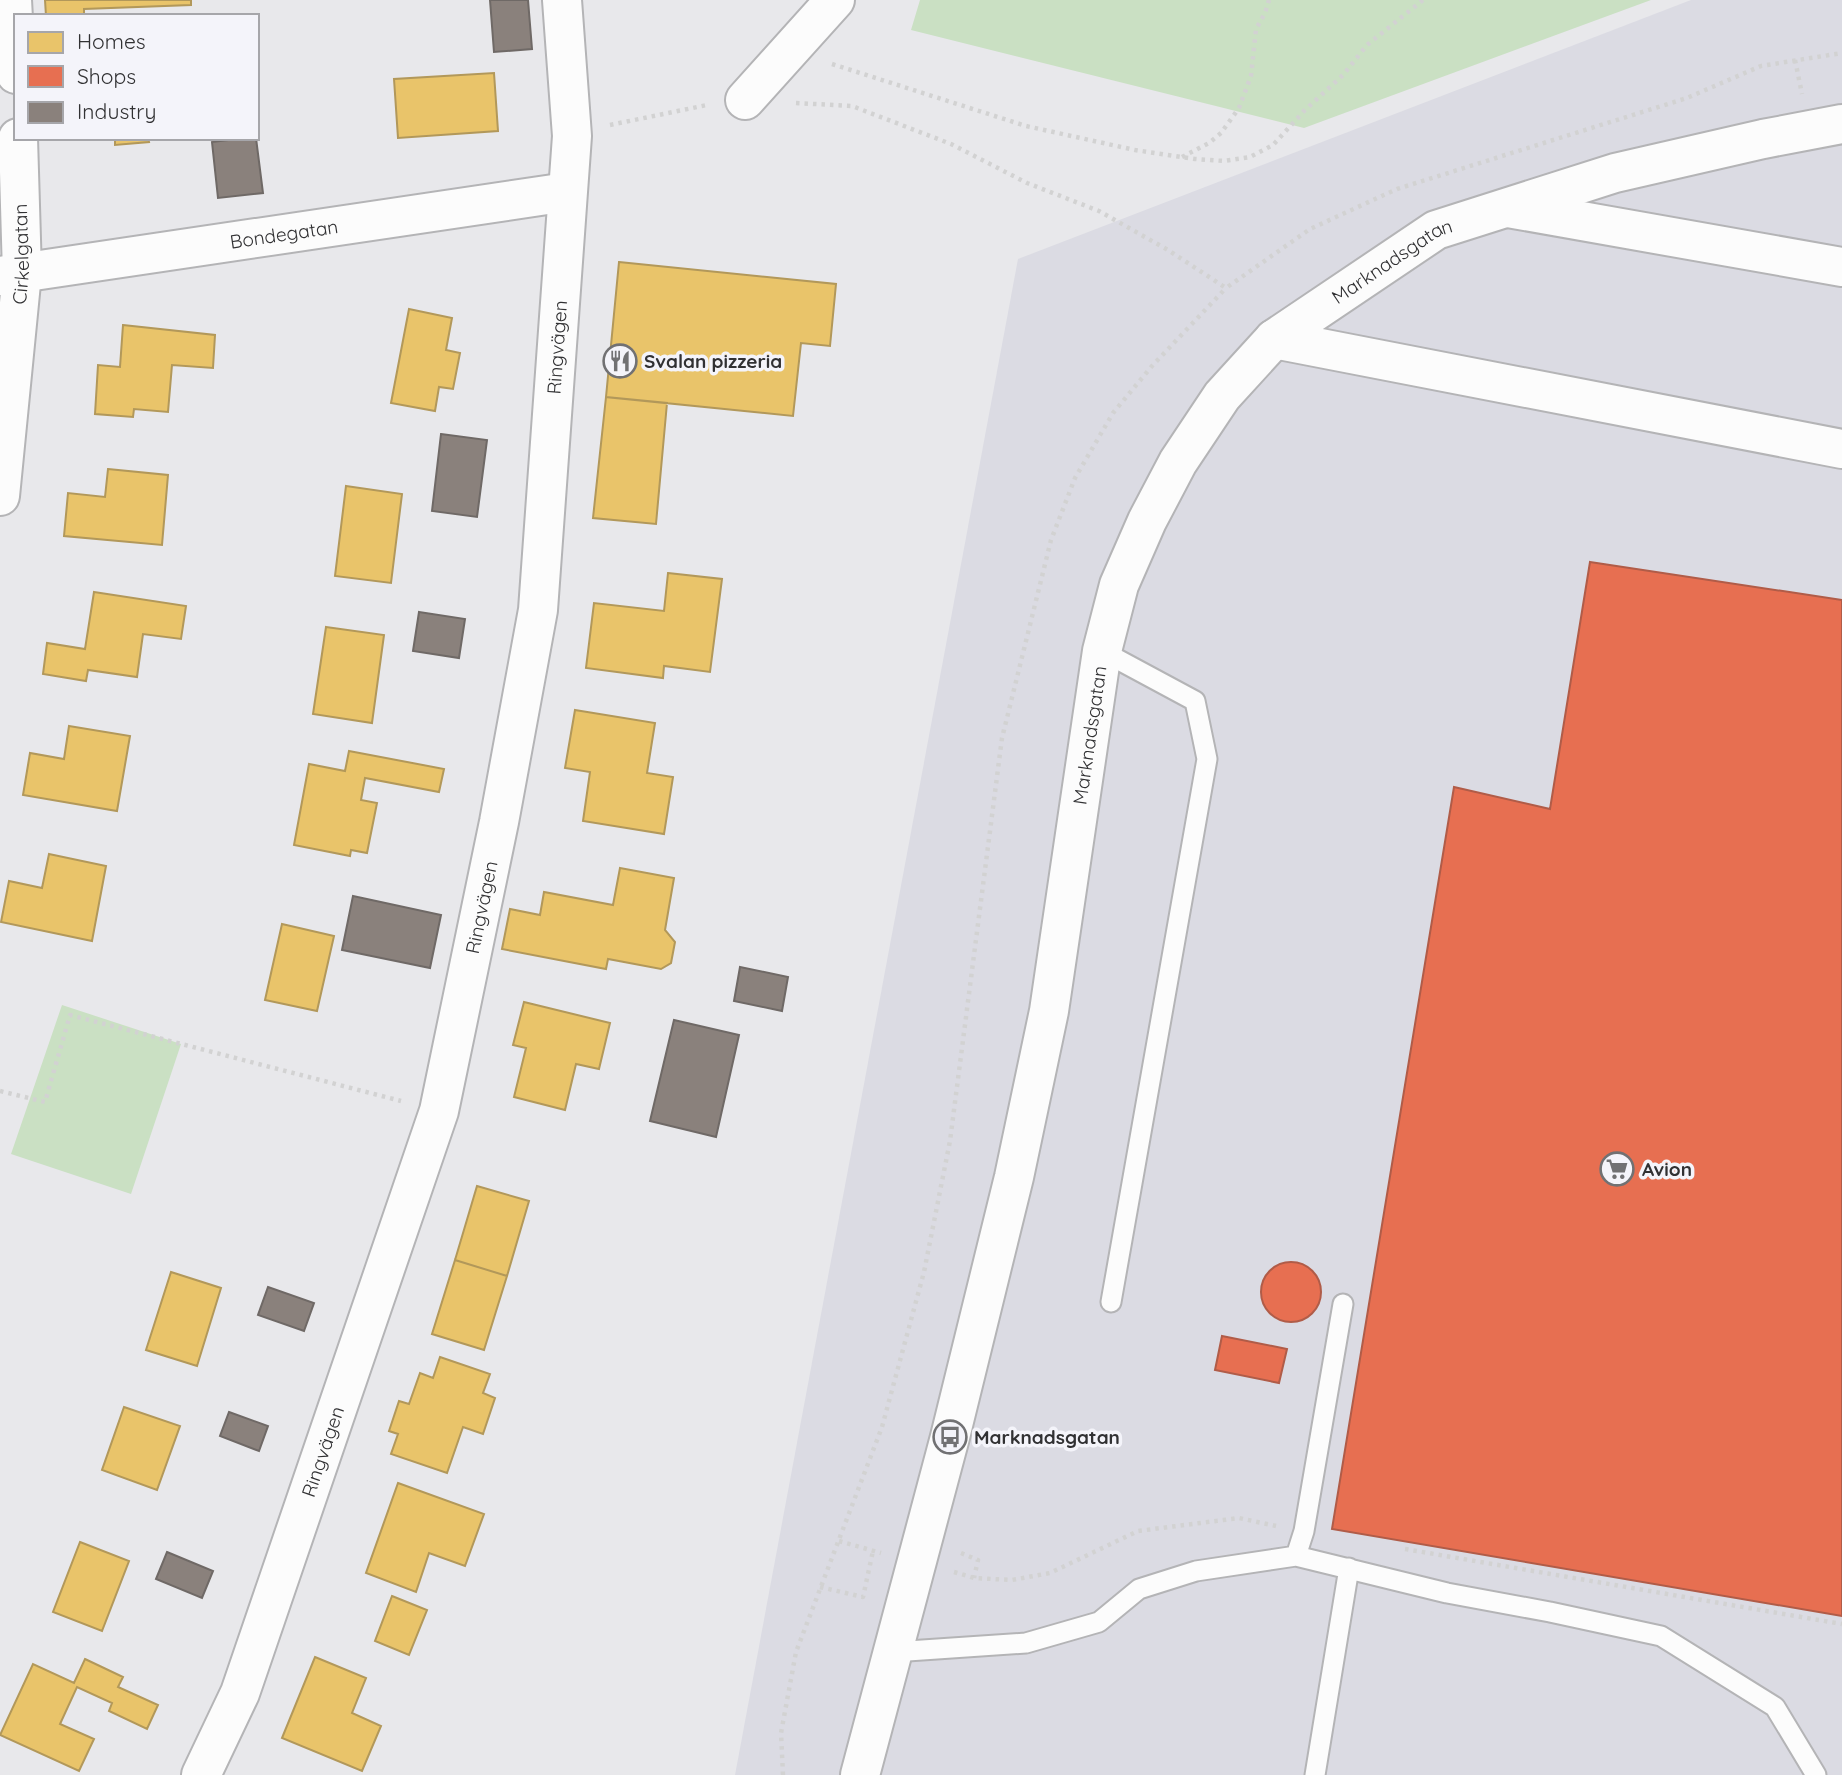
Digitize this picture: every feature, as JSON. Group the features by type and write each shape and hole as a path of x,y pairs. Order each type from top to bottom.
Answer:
{"street":[{"path":"12,0 14,37"},
{"name":"Ringvägen","path":"201,1775 240,1693 439,1111 499,822 538,610 572,136 562,0"},
{"path":"745,100 835,0"},
{"name":"Marknadsgatan","path":"861,1774 1014,1177 1043,1037 1102,651 1119,585 1147,521 1178,462 1222,396 1274,339 1436,230 1615,173 1842,124"},
{"name":"Cirkelgatan","path":"0,496 18,140"},
{"name":"Bondegatan","path":"11,275 567,192"},
{"path":"1502,207 1842,267"},
{"path":"1274,339 1842,449"}],"lane":[{"path":"1102,651 1195,701 1207,759 1111,1302"},
{"path":"1296,1556 1304,1531 1343,1304"},
{"path":"893,1652 1026,1643 1099,1622 1139,1589 1196,1571 1296,1556 1447,1593 1661,1636 1775,1707 1816,1775"},
{"path":"1315,1775 1349,1568"}],"path":[{"path":"1182,157 1215,138 1239,108 1251,76 1256,29 1269,0"},
{"path":"790,50 1026,127 1082,140 1182,157 1224,161 1250,157 1273,145 1305,110 1343,75 1367,45 1423,0"},
{"path":"783,1775 781,1733 796,1652 882,1427 924,1272 950,1142 1002,738 1051,540 1075,478 1113,413 1152,366 1226,288 1310,229 1397,189 1687,98 1761,66 1842,53"},
{"path":"1795,60 1803,96"},
{"path":"572,136 676,110 745,100 852,106 938,139 1027,183 1099,211 1168,250 1226,288"},
{"path":"0,1091 45,1102 70,1015 439,1111"},
{"path":"963,1545 960,1555 978,1560 974,1578"},
{"path":"820,1587 863,1597 873,1551"}],"shaded area":[{"path":"1691,0 1842,0 1842,1775 735,1775 1018,259"}],"green space":[{"path":"920,0 1651,0 1304,128 911,30"},
{"path":"62,1005 181,1044 131,1194 11,1154"}],"building: Homes":[{"path":"45,0 191,0 191,5 84,9 84,14 46,14"},
{"path":"494,73 498,131 398,138 394,79"},
{"path":"115,140 149,142 115,145"},
{"path":"619,262 836,284 830,346 801,343 793,416 606,397"},
{"path":"409,309 452,318 446,350 460,353 453,389 439,387 435,411 391,403"},
{"path":"123,325 215,335 213,368 172,365 168,412 134,409 133,417 95,414 98,365 120,367"},
{"path":"606,397 667,403 656,524 593,518"},
{"path":"108,469 168,475 162,545 64,536 68,493 105,497"},
{"path":"346,486 402,494 391,583 335,576"},
{"path":"668,573 722,579 710,672 664,666 663,678 586,668 594,603 664,611"},
{"path":"94,592 186,606 181,639 143,634 137,677 88,670 86,681 43,674 47,643 85,649"},
{"path":"326,627 384,635 372,723 313,714"},
{"path":"575,710 655,723 647,773 673,777 664,834 583,821 590,772 565,768"},
{"path":"69,726 130,736 117,811 23,795 30,753 64,759"},
{"path":"349,751 444,769 439,792 365,778 361,800 377,803 367,853 351,850 350,856 294,845 309,764 345,771"},
{"path":"49,854 106,866 92,941 1,922 9,881 42,888"},
{"path":"620,868 674,878 665,930 675,942 671,963 661,969 608,959 606,969 502,949 510,909 540,915 544,892 613,905"},
{"path":"282,924 334,936 317,1011 265,1000"},
{"path":"524,1002 610,1023 599,1069 576,1064 565,1110 514,1097 526,1048 513,1045"},
{"path":"477,1186 529,1201 507,1276 455,1260"},
{"path":"455,1260 507,1276 484,1350 432,1334"},
{"path":"171,1272 221,1288 197,1366 146,1350"},
{"path":"440,1357 490,1374 483,1393 495,1398 483,1434 463,1427 447,1473 391,1454 398,1434 389,1431 399,1401 409,1404 420,1373 433,1378"},
{"path":"124,1407 180,1426 157,1490 102,1470"},
{"path":"398,1483 484,1514 465,1566 429,1553 416,1592 366,1573"},
{"path":"80,1542 129,1561 102,1631 53,1612"},
{"path":"392,1596 427,1610 409,1655 375,1641"},
{"path":"315,1657 366,1678 352,1713 381,1726 362,1771 282,1738"},
{"path":"85,1659 123,1677 118,1687 158,1705 147,1729 109,1711 112,1703 77,1687 60,1724 94,1739 79,1771 0,1735 33,1664 74,1683"}],"building: Shops":[{"name":"Avion","path":"1590,562 1842,600 1842,1616 1332,1529 1454,787 1550,809"},
{"path":"1291,1262 1308,1267 1316,1275 1321,1292 1316,1309 1308,1317 1291,1322 1274,1317 1266,1309 1261,1292 1266,1275 1274,1267"},
{"path":"1222,1336 1287,1349 1279,1383 1215,1370"}],"building: Industry":[{"path":"490,0 528,0 532,49 494,52"},
{"path":"256,140 263,193 218,198 212,142"},
{"path":"441,434 487,440 477,517 432,511"},
{"path":"419,612 465,619 459,658 413,651"},
{"path":"353,896 441,915 430,968 342,950"},
{"path":"740,967 788,977 782,1011 734,1001"},
{"path":"674,1020 739,1035 716,1137 650,1121"},
{"path":"268,1287 314,1303 304,1331 258,1315"},
{"path":"229,1412 268,1426 259,1451 220,1436"},
{"path":"167,1552 213,1571 202,1598 156,1579"}],"place":[{"name":"Svalan pizzeria","path":"620,361"},
{"name":"Avion","path":"1617,1169"},
{"name":"Marknadsgatan","path":"950,1437"}]}
